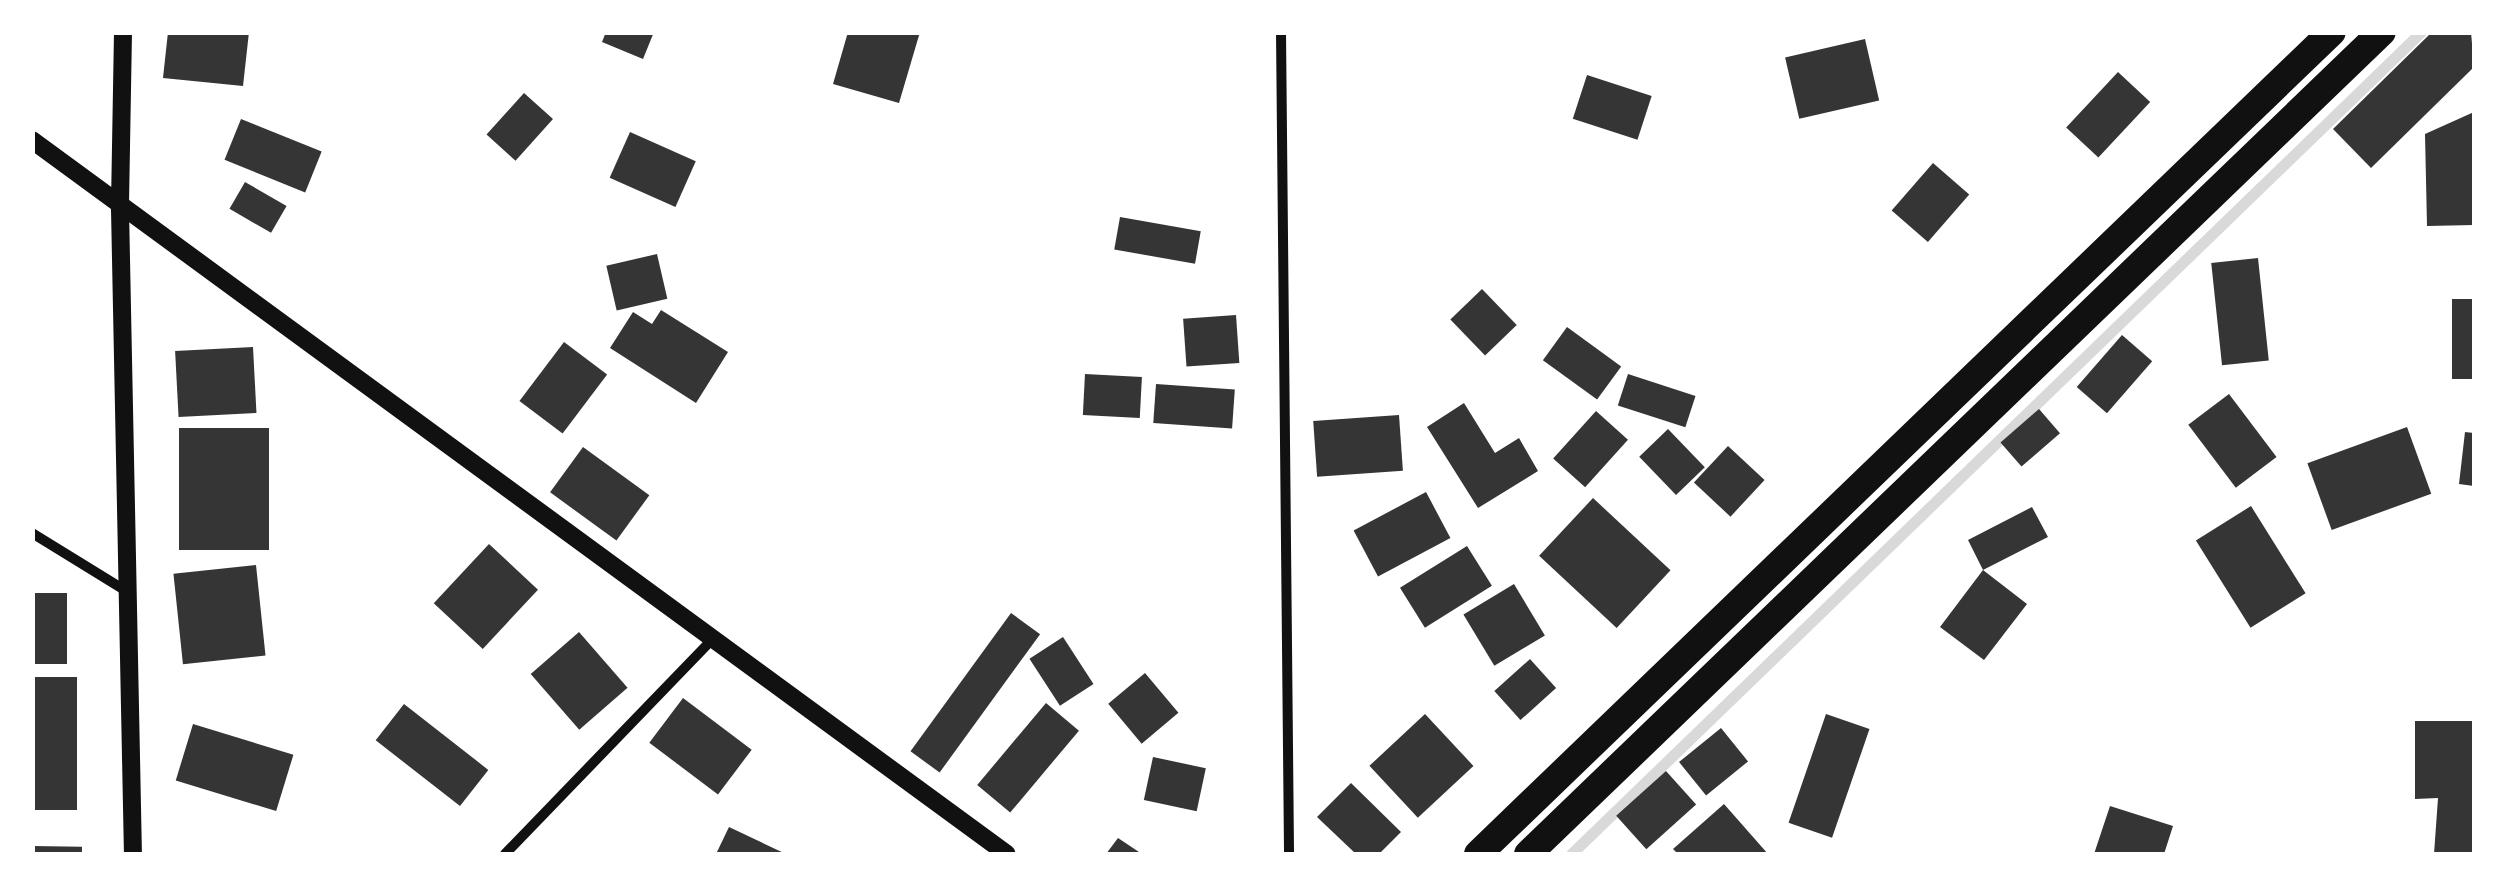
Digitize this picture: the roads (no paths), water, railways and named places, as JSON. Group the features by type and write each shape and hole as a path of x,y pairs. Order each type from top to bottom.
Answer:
{"highway":[{"path":"1478,854 2332,32"},
{"path":"1528,854 2382,32"}],"street":[{"path":"123,32 120,210 133,854"},
{"path":"1281,32 1290,854"},
{"path":"32,140 120,210 1006,854"},
{"path":"32,533 128,592"},
{"path":"505,854 712,640"}],"waterway":[{"path":"1571,854 2421,32"}]}
